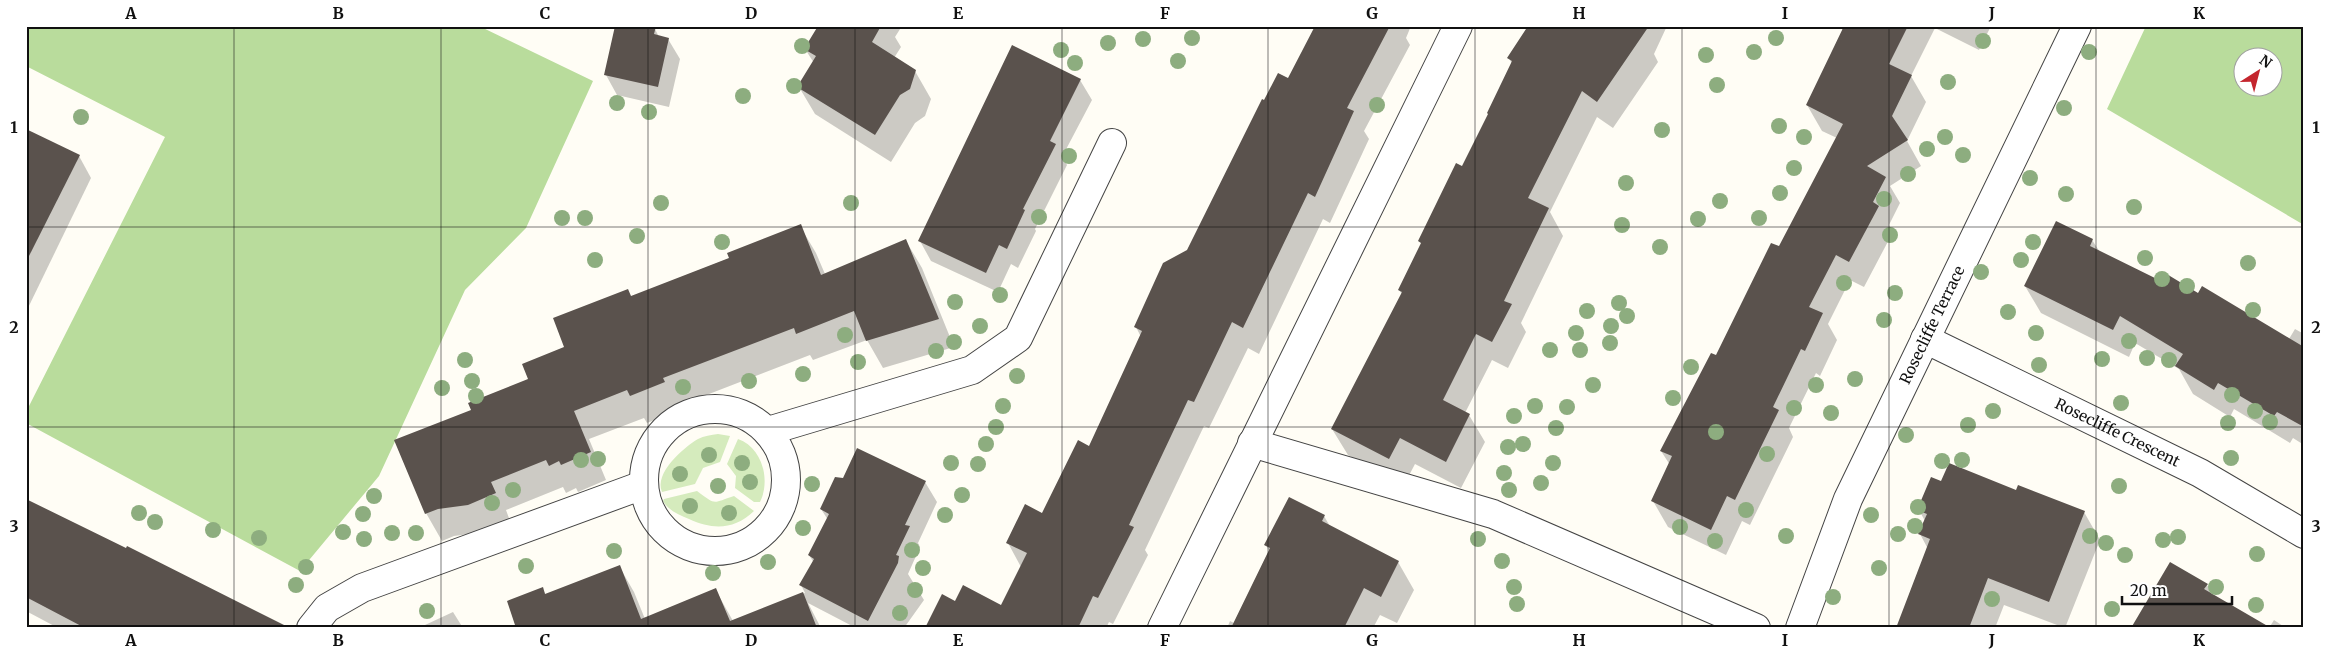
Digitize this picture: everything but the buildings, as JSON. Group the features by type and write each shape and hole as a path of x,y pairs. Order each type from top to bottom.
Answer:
{"street":[{"path":"1162,628 1458,26"},
{"name":"Rosecliffe Terrace","path":"1800,628 1848,499 2077,26"},
{"path":"768,431 972,370 1018,338 1112,143"},
{"name":"Rosecliffe Crescent","path":"1925,340 2200,473 2304,534"},
{"path":"708,409 730,410 750,417 768,431 781,452 787,476 784,501 773,523 755,540 740,547 732,550 708,552 683,545 664,530 649,509 644,485 645,463 654,443 668,426 686,414 708,409"},
{"path":"1252,442 1493,514 1756,628"},
{"path":"311,628 327,608 362,588 644,485"}],"green space":[{"path":"26,26 479,26 593,81 526,228 465,290 379,476 300,571 26,423 26,412 165,137 26,66"},
{"path":"2146,26 2304,26 2304,225 2107,109"},
{"path":"718,434 730,436 720,462 703,468 695,484 662,492 662,477 671,462 685,448 698,439"},
{"path":"738,439 753,449 762,465 765,484 760,502 754,502 735,488 736,476 727,464"},
{"path":"697,491 715,502 734,496 754,511 739,522 731,525 715,526 698,523 678,514 671,510 663,501 664,499"}]}
